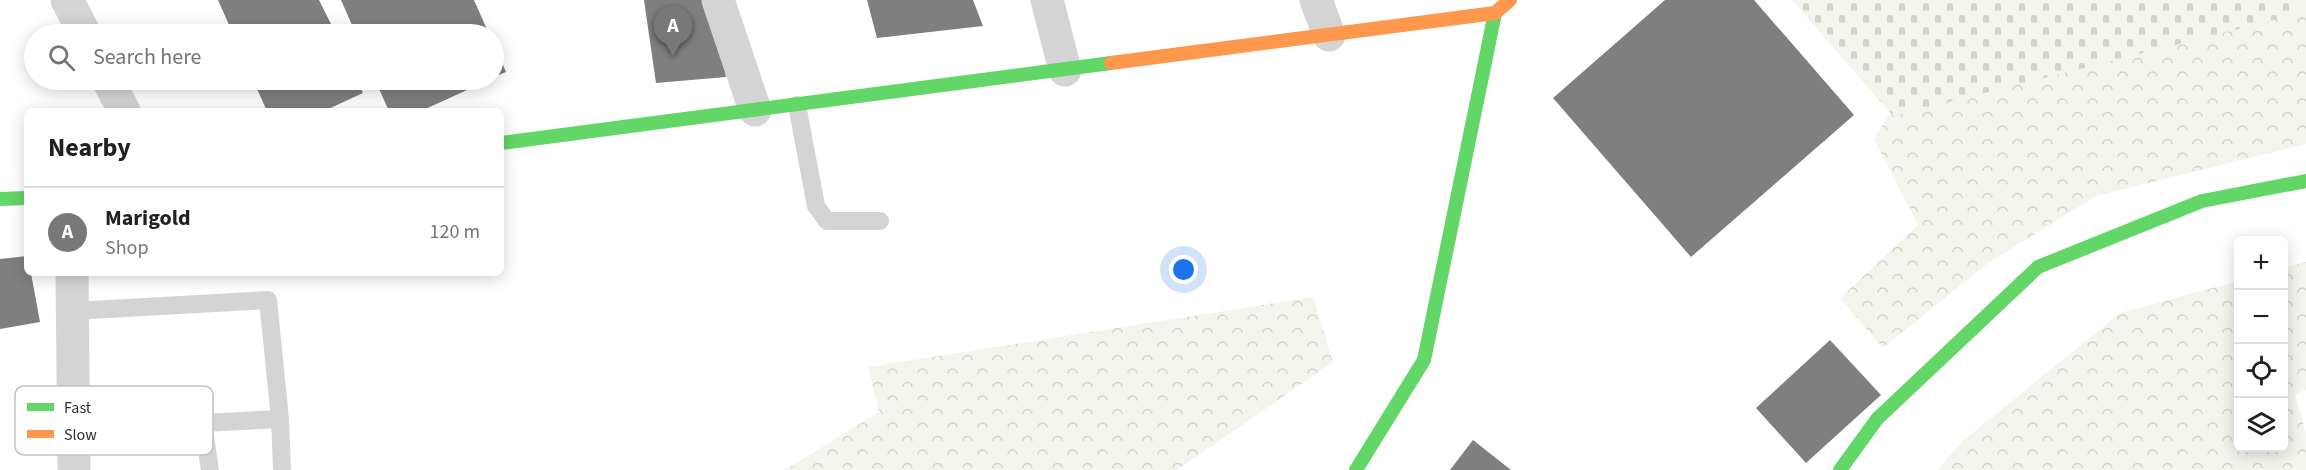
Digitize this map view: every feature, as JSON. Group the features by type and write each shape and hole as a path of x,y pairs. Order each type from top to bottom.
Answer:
{"main road":[{"path":"504,143 1495,13 1510,0"},
{"path":"1356,470 1424,360 1495,13"},
{"path":"1840,470 1877,419 2038,267 2202,201 2306,181"},
{"path":"0,199 24,198"}],"street":[{"path":"67,0 80,24"},
{"path":"718,0 755,110"},
{"path":"1047,0 1065,70"},
{"path":"1316,0 1329,35"},
{"path":"113,90 122,108"},
{"path":"72,276 73,386"},
{"path":"74,455 74,470"}],"lane":[{"path":"797,105 816,206 827,221 880,221"},
{"path":"73,310 268,300 280,419 282,470"},
{"path":"213,422 280,419"},
{"path":"208,455 210,470"}],"green space":[{"path":"1792,0 2306,0 2306,12 1893,116"},
{"path":"2306,0 2306,144 2096,196 1988,263 1883,348 1840,298 1918,225 1874,139 1898,101"},
{"path":"2306,262 2306,390 2295,394 2306,433 2306,470 1937,470 1964,440 2120,313 2234,282 2234,452 2288,452 2288,267"},
{"path":"1313,297 1333,362 1177,470 785,470 879,412 868,367"}],"building":[{"path":"218,0 319,0 331,24 229,24"},
{"path":"341,0 474,0 485,24 352,24"},
{"path":"644,0 714,0 726,77 656,83"},
{"path":"867,0 973,0 983,26 877,38"},
{"path":"1665,0 1754,0 1854,115 1691,257 1553,98"},
{"path":"258,90 362,90 363,93 330,108 266,108"},
{"path":"380,90 467,90 428,108 388,108"},
{"path":"24,256 24,276 32,276 40,322 0,329 0,259"},
{"path":"1830,340 1881,395 1806,463 1756,408"},
{"path":"1473,440 1511,470 1450,470"}],"traffic: fast":[{"path":"1356,470 1424,360 1495,13"},
{"path":"504,143 1111,63"},
{"path":"1840,470 1877,419 2038,267 2202,201 2306,181"},
{"path":"0,199 24,198"}],"traffic: slow":[{"path":"1111,63 1495,13 1510,0"}],"place":[{"name":"Marigold","path":"673,56"}]}
